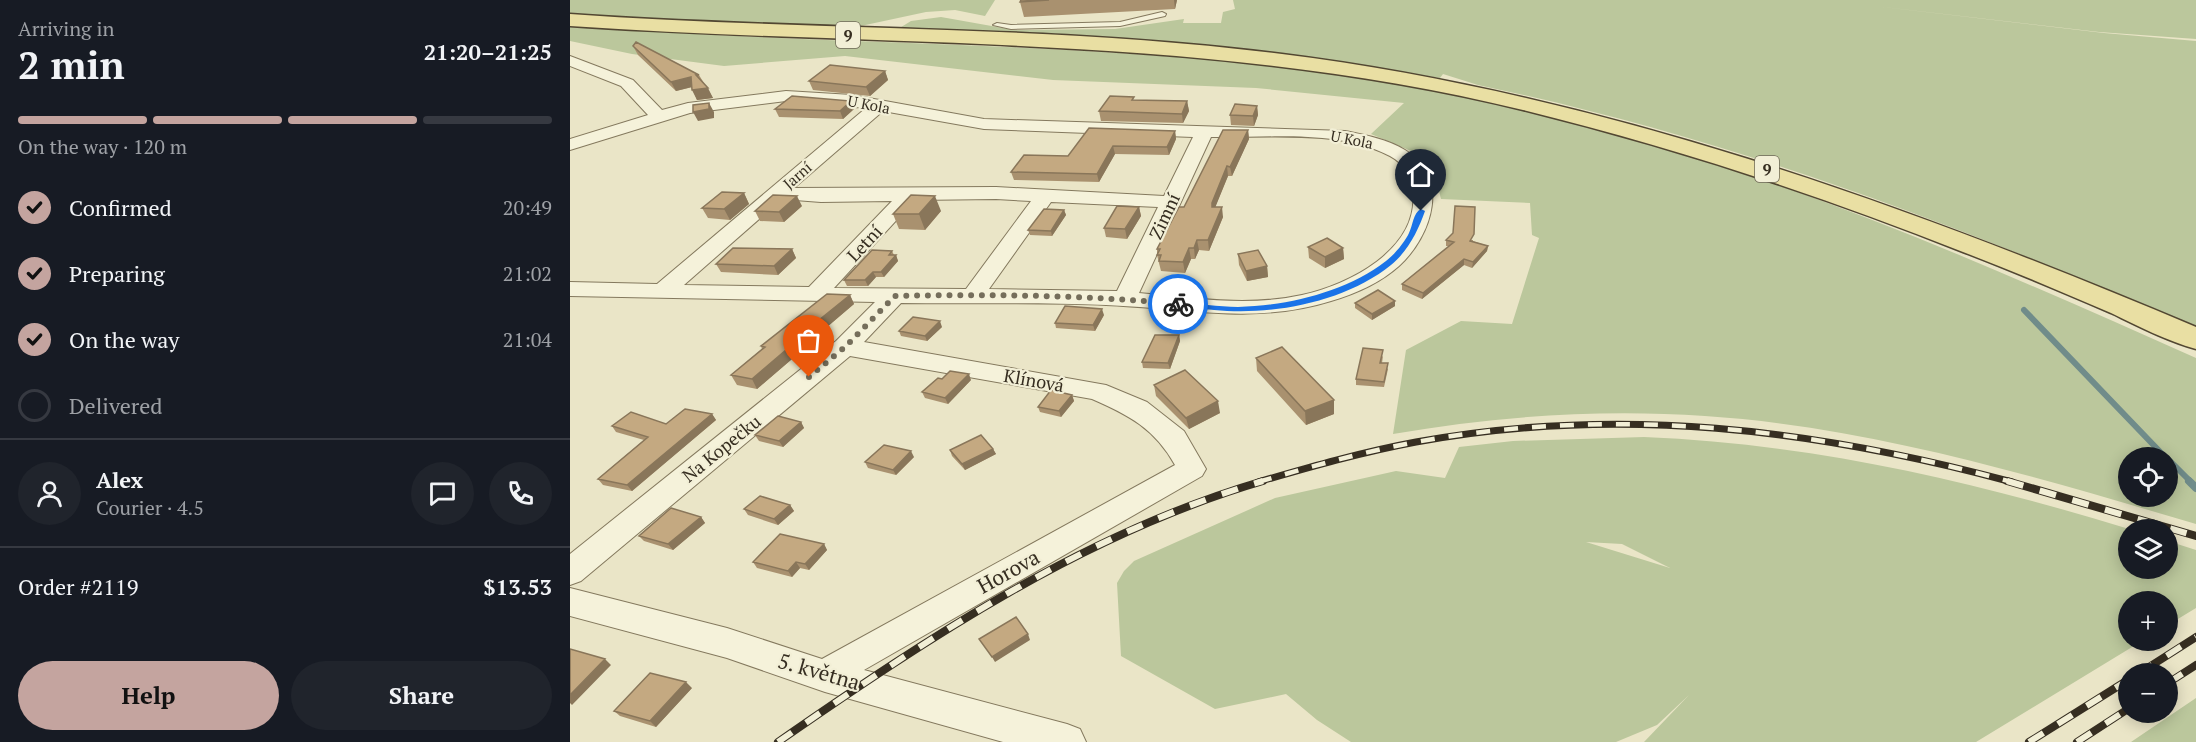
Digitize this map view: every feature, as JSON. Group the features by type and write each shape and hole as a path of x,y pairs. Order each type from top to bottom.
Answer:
{"main road":[{"name":"9","path":"570,20 693,29 1159,48 1308,63 1464,89 1645,132 1828,190 2022,264 2196,339"}],"street":[{"path":"570,61 627,83 658,116"},
{"name":"U Kola","path":"570,145 658,116 724,102 786,96 852,100 995,124 1326,134 1377,143 1398,153 1413,165 1424,185 1421,211 1413,235 1390,262 1360,281 1302,302 1237,310 1125,299 974,294 895,296 818,292 662,292 570,289"},
{"name":"Jarní","path":"662,292 878,106"},
{"name":"Zimní","path":"1125,299 1204,132"},
{"path":"776,193 821,196 996,193 1171,202"},
{"name":"Letní","path":"818,292 910,194"},
{"path":"974,294 1044,197"},
{"name":"Na Kopečku","path":"570,572 845,347 895,296"},
{"name":"Klínová","path":"845,347 1097,391 1138,408 1174,438 1192,469"},
{"name":"Horova","path":"825,676 873,646 1192,469"},
{"name":"5. května","path":"570,602 727,643 825,676 1067,742"}],"lane":[{"path":"997,24 1011,27 1120,24 1162,14"}],"green space":[{"path":"570,0 995,0 985,16 955,10 926,12 856,27 792,27 570,14"},
{"path":"1233,0 2196,0 2196,39 2099,32 1866,5 2104,33 2196,41 2196,329 2021,255 1843,188 1663,131 1571,106 1478,85 1443,74 1440,78 1305,57 1221,48 898,29 911,21 941,17 1014,30 1115,29 1184,19 1183,23 1221,23 1223,12 1235,9"},
{"path":"570,25 714,35 1075,50 1253,62 1317,70 1415,87 1512,107 1657,142 1660,147 1729,168 1864,217 2196,358 2196,524 2137,507 2178,507 2178,447 2118,447 2118,501 1954,456 1892,443 1768,422 1705,416 1627,413 1549,416 1471,423 1393,434 1406,350 1461,321 1512,324 1539,238 1532,235 1530,203 1441,199 1434,171 1411,151 1371,134 1404,103 1256,88 1053,80 845,56 724,66 632,54 570,41"},
{"path":"1644,437 1707,441 1830,456 1950,480 2118,526 2118,579 2178,579 2178,544 2196,550 2196,608 2178,619 2178,591 2118,591 2118,651 2126,651 1976,742 1644,742 1689,695 1657,725 1616,742 1351,742 1317,720 1286,694 1215,709 1121,656 1117,583 1134,561 1275,498 1396,471 1445,478 1459,447 1513,441","holes":["1586,542 1622,544 1670,568"]},
{"path":"2196,698 2196,742 2131,742 2159,723 2178,723 2178,710"}],"building":[{"path":"1021,0 1049,0 1020,2"},
{"path":"636,42 699,75 696,75 708,88 692,90 691,77 671,82 633,46"},
{"path":"830,65 885,71 866,87 809,81"},
{"path":"792,96 851,101 840,111 775,109"},
{"path":"1110,96 1134,97 1132,100 1187,101 1182,114 1099,111"},
{"path":"709,103 709,109 693,112 693,105"},
{"path":"1235,104 1257,106 1253,116 1230,115"},
{"path":"1089,128 1175,131 1167,147 1113,146 1097,174 1011,172 1024,155 1068,156"},
{"path":"1223,130 1248,130 1230,167 1227,166 1212,203 1212,207 1222,207 1208,240 1197,240 1194,248 1189,248 1183,262 1159,261 1161,255 1157,255 1160,249 1157,249 1179,207 1184,207"},
{"path":"722,192 744,193 724,209 702,208"},
{"path":"773,195 797,196 779,212 755,211"},
{"path":"911,195 935,196 919,214 893,214"},
{"path":"1117,206 1139,207 1125,229 1104,228"},
{"path":"1455,206 1475,207 1474,234 1470,241 1488,246 1473,262 1464,259 1423,293 1402,284 1454,242 1446,240 1453,233"},
{"path":"1044,209 1064,210 1051,231 1028,230"},
{"path":"1327,238 1343,248 1325,257 1308,247"},
{"path":"733,248 792,249 774,266 716,264"},
{"path":"872,250 892,251 889,255 896,255 881,272 873,272 865,280 844,280"},
{"path":"1258,250 1267,266 1246,271 1238,254"},
{"path":"1378,290 1395,301 1372,314 1355,303"},
{"path":"827,294 850,295 819,320 824,321 804,338 800,338 752,379 731,375 765,347 761,346"},
{"path":"1065,306 1102,309 1093,325 1055,323"},
{"path":"913,317 940,321 925,336 899,331"},
{"path":"1155,335 1179,335 1168,363 1142,362"},
{"path":"1282,347 1334,400 1305,411 1256,358"},
{"path":"1363,348 1383,350 1380,363 1388,363 1384,382 1356,379"},
{"path":"1185,370 1218,401 1186,418 1154,385"},
{"path":"950,371 969,374 945,398 922,392 938,378 942,379"},
{"path":"1051,390 1072,395 1059,411 1038,407"},
{"path":"685,409 712,414 627,485 598,479 648,437 612,426 631,412 666,424"},
{"path":"778,416 801,422 779,441 755,435"},
{"path":"981,435 993,449 962,464 950,450"},
{"path":"884,445 911,451 893,470 865,462"},
{"path":"760,496 790,505 774,519 744,509"},
{"path":"671,508 701,517 668,544 639,536"},
{"path":"780,534 824,544 805,564 796,562 788,571 753,562"},
{"path":"1016,617 1028,634 992,657 979,639"},
{"path":"570,649 605,659 570,695"},
{"path":"650,673 686,682 650,721 614,711"}],"waterway":[{"path":"2024,310 2155,447"},
{"path":"2178,469 2191,482"},
{"path":"2189,481 2196,488"}],"railway":[{"path":"1258,482 1356,455 1416,442 1492,431 1567,425 1642,424 1716,428 1790,436 1864,448 2012,482"},
{"path":"778,742 950,627 1071,559 1133,529 1197,503 1263,481"},
{"path":"2007,481 2196,536"},
{"path":"2155,663 2196,637"},
{"path":"2178,677 2196,665"},
{"path":"2029,742 2118,686"},
{"path":"2077,742 2118,715"}],"way so far":[{"path":"809,377 845,347 895,296 974,294 1125,299 1178,304"}],"route":[{"path":"1178,304 1237,310 1302,302 1328,294 1360,281 1390,262 1413,235 1421,211"}]}
